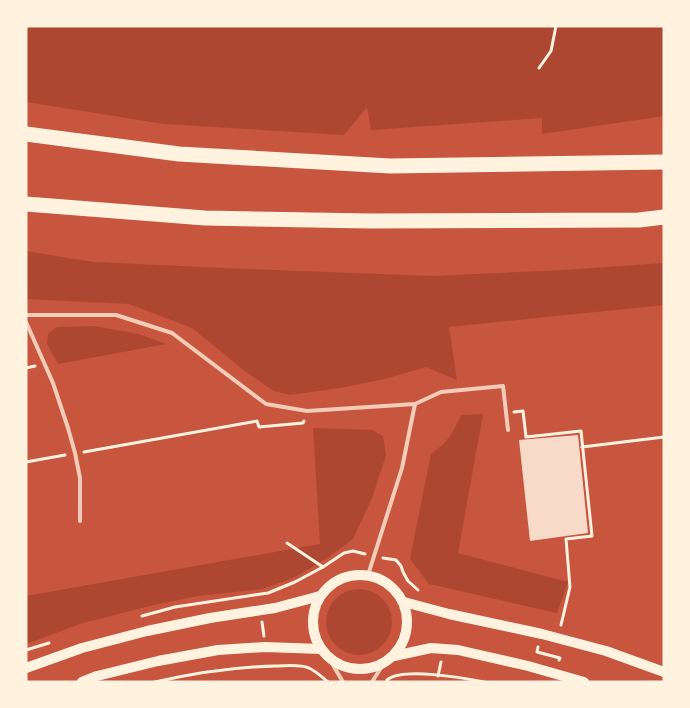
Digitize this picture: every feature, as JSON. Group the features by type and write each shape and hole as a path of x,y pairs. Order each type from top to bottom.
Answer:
{"highway":[{"path":"26,134 179,154 390,166 664,162"},
{"path":"26,204 205,218 370,221 640,220 664,217"}],"main road":[{"path":"354,574 368,575 383,580 395,589 404,602 407,616 407,631 402,644 394,656 374,668 363,670 351,669 330,660 314,637 312,623 314,609 320,596 329,585 341,578 354,574"},
{"path":"26,668 82,648 147,631 274,608 320,596"},
{"path":"404,602 606,651 664,672"},
{"path":"82,682 97,676 158,661 210,651 265,647 321,649"},
{"path":"394,656 431,648 458,650 528,666 584,682"}],"lane":[{"path":"26,315 116,315 172,333 266,404 307,411 416,404 441,392 502,386 508,430"},
{"path":"26,322 53,383 75,453 80,478 80,521"},
{"path":"368,575 402,468 416,404"},
{"path":"330,660 343,682"},
{"path":"372,682 384,663"}],"path":[{"path":"539,68 550,51 556,26"},
{"path":"26,462 257,421 259,427 303,423 307,411"},
{"path":"506,413 523,411 526,436 581,431 592,536 566,539 570,587 561,627 553,624"},
{"path":"582,447 664,437"},
{"path":"287,543 323,567"},
{"path":"139,617 174,607 259,594 282,588 323,567 344,552 353,551 396,560 408,581 416,589 424,592"},
{"path":"259,594 265,647"},
{"path":"26,650 51,642"},
{"path":"538,646 537,652 560,658 558,664"},
{"path":"156,682 220,670 261,666 308,668 328,682"},
{"path":"384,682 390,677 420,674 484,682"}],"shaded area":[{"path":"26,26 664,26 664,116 542,134 542,118 371,130 367,107 344,135 164,124 26,102"},
{"path":"26,251 93,262 433,276 664,263 664,305 449,327 457,380 426,367 385,379 290,395 274,391 246,372 192,328 129,304 26,299"},
{"path":"94,326 139,334 166,344 58,364 47,344 48,334 57,327"},
{"path":"483,414 458,553 568,582 557,613 429,584 410,559 431,454 449,437 461,415"},
{"path":"313,428 373,430 383,436 386,455 372,498 353,539 326,559 293,578 262,589 198,596 154,605 83,623 26,644 26,596 320,544"},
{"path":"359,589 372,592 382,599 389,609 392,622 389,635 382,645 372,652 359,655 346,652 336,645 329,635 326,622 329,609 336,599 346,592"}],"building":[{"path":"578,435 588,533 530,541 519,440"}]}
